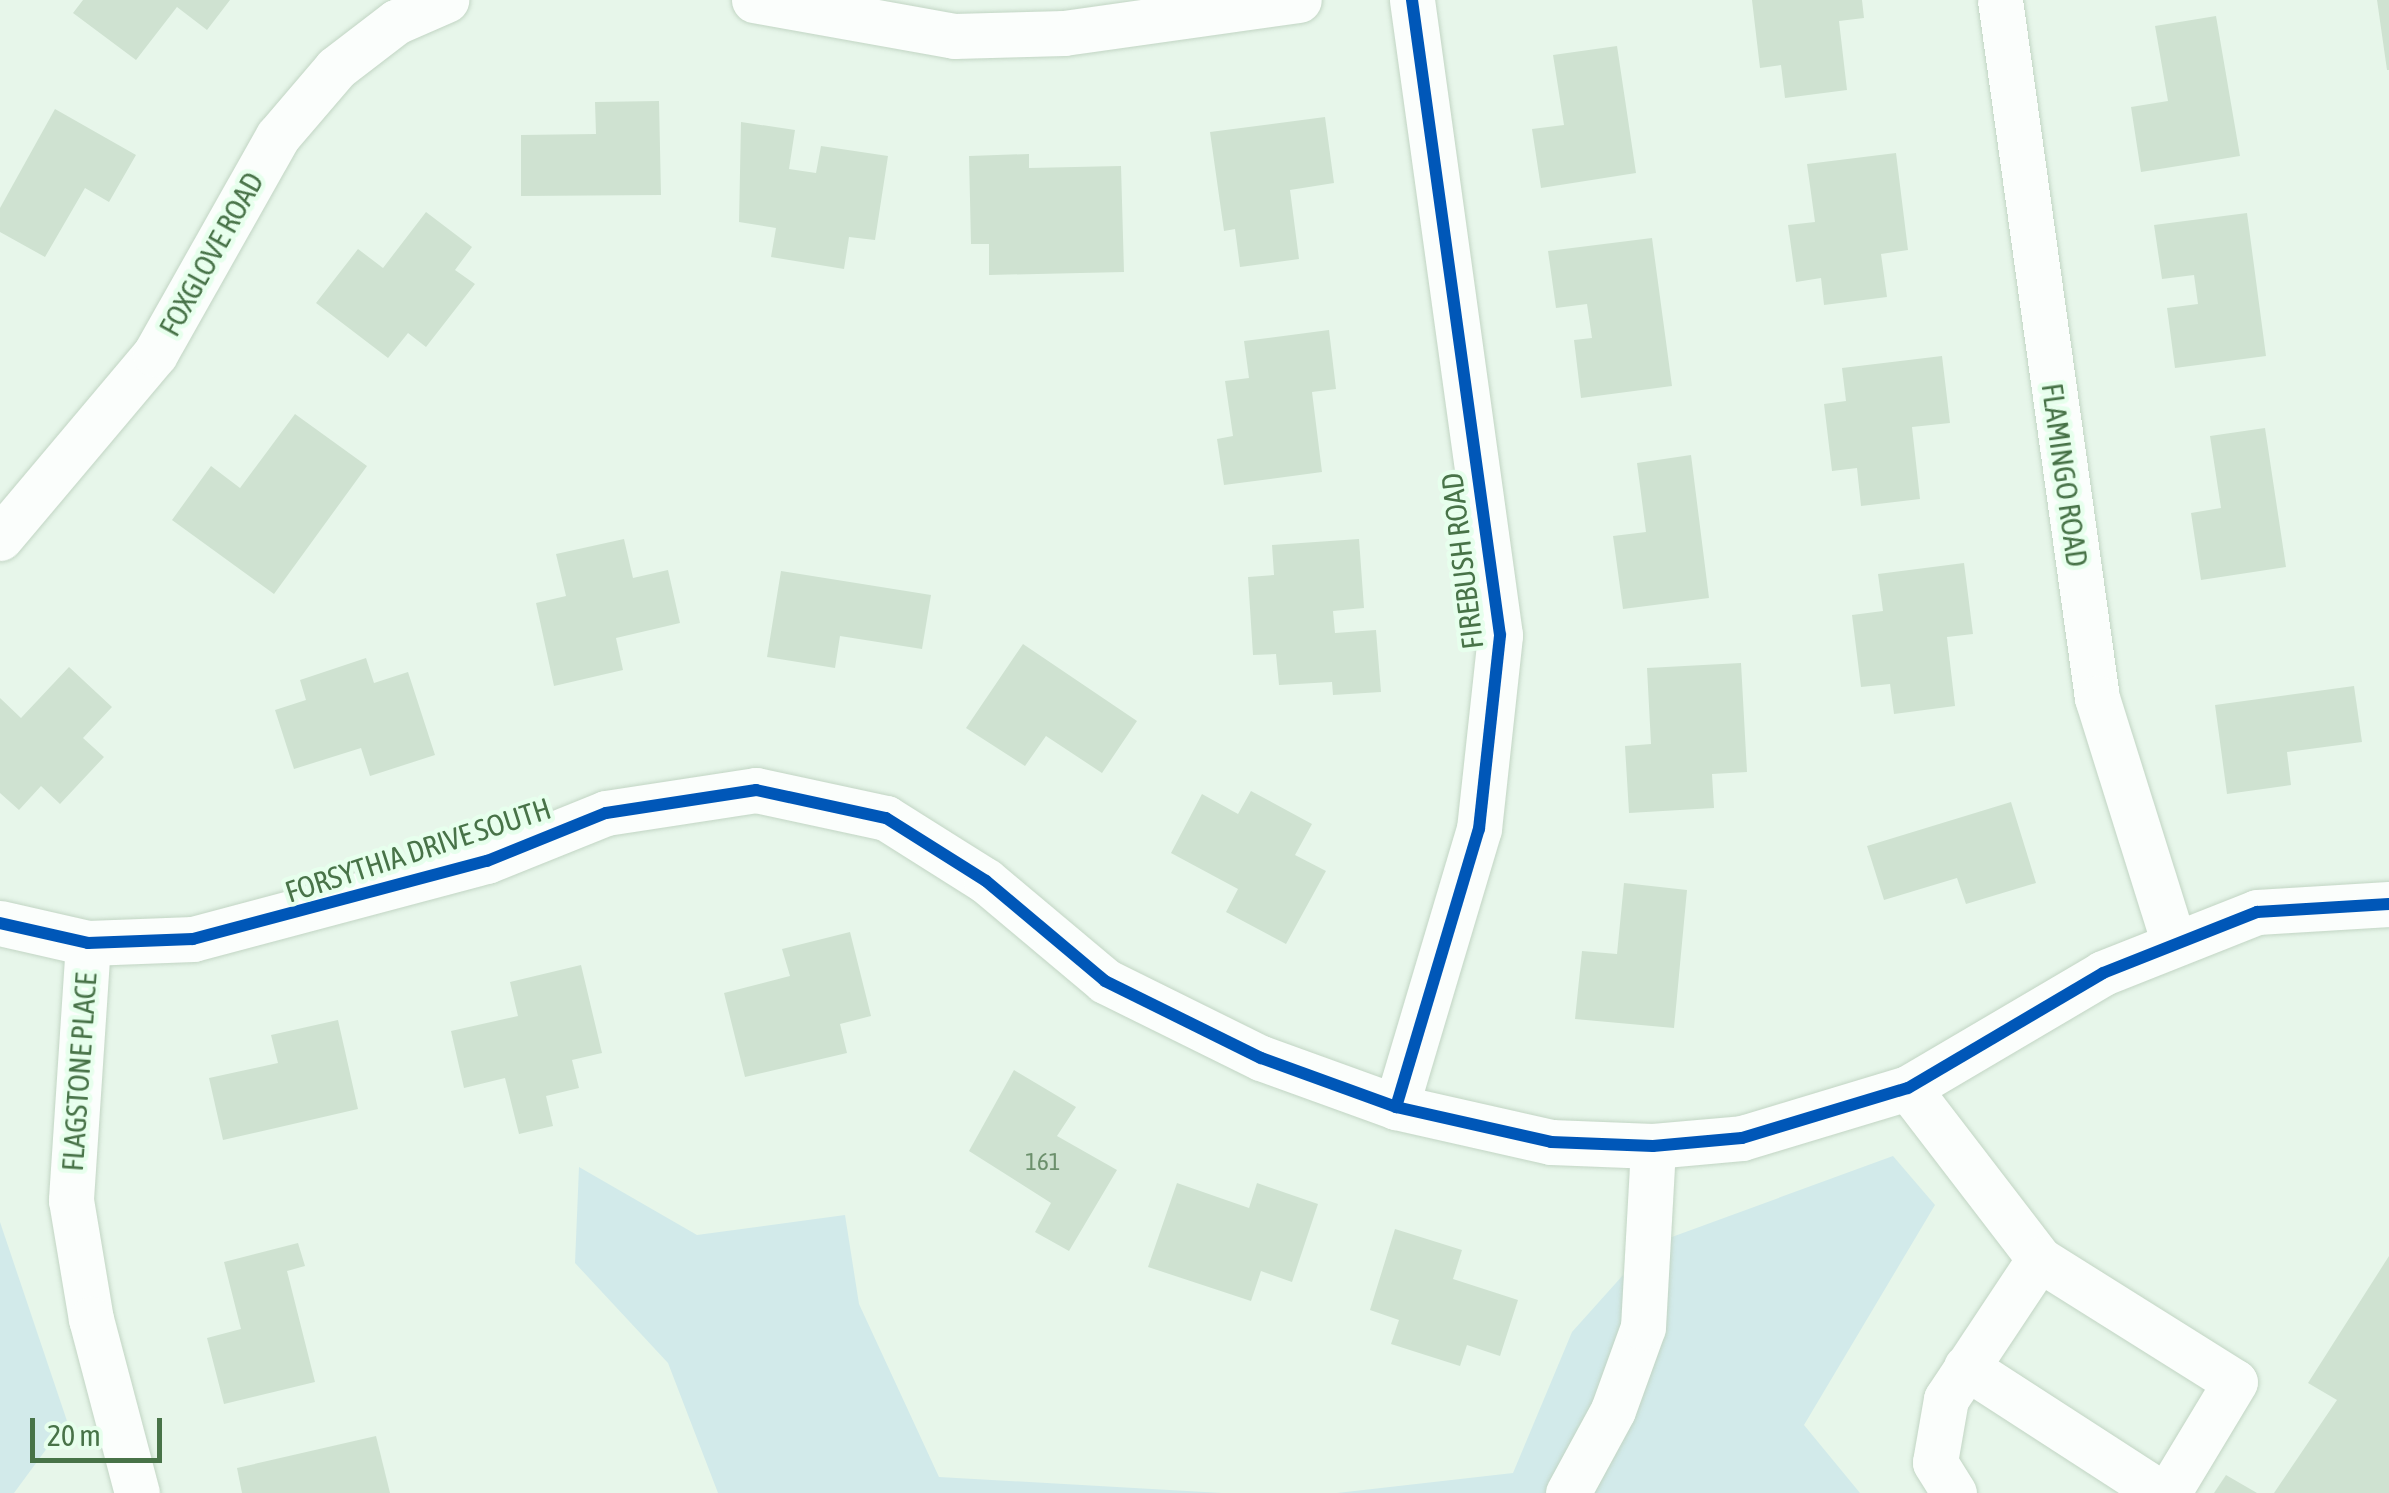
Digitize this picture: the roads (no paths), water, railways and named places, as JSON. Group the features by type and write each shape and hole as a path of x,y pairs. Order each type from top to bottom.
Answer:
{"street":[{"name":"FOXGLOVE ROAD","path":"0,538 144,370 278,136 336,68 396,22 446,0"},
{"path":"754,0 954,36 1064,33 1299,0"},
{"name":"FIREBUSH ROAD","path":"1396,1107 1479,829 1500,636 1412,0"},
{"name":"FLAMINGO ROAD","path":"2000,0 2096,698 2173,940"},
{"name":"FORSYTHIA DRIVE SOUTH","path":"0,923 88,944 193,939 312,913 606,813 756,790 886,818 986,880 1144,1006 1396,1107 1551,1142 1653,1146 1742,1138 1908,1088 2173,940 2292,906 2389,904"},
{"name":"FLAGSTONE PLACE","path":"88,944 71,1200 91,1319 138,1493"},
{"path":"1908,1088 2039,1259 2234,1382 2168,1493"},
{"path":"1568,1493 1613,1410 1643,1327 1653,1146"},
{"path":"1954,1493 1936,1462 1946,1398 2039,1259"},
{"path":"1966,1367 2160,1493"}]}
